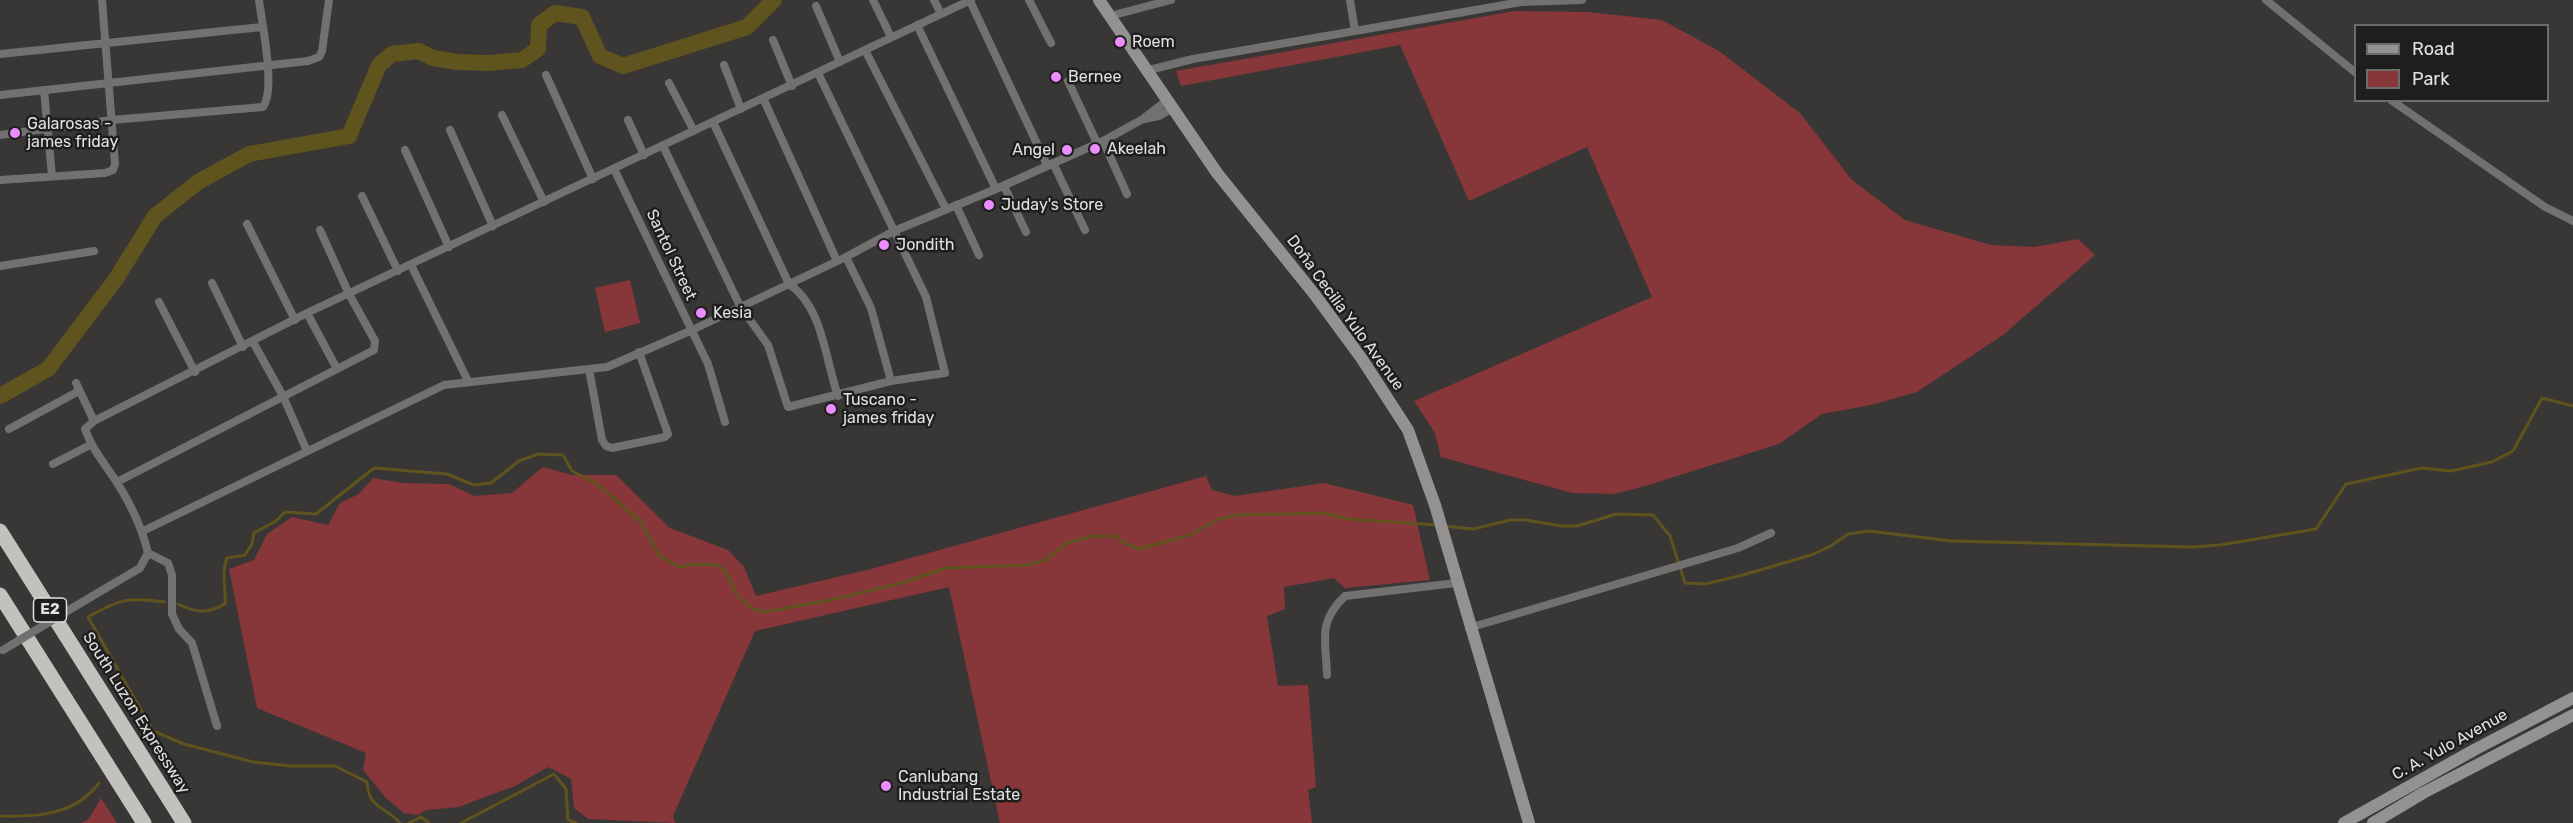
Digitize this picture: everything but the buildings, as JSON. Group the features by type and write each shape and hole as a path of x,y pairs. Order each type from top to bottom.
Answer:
{"highway":[{"name":"South Luzon Expressway","path":"0,531 184,823"},
{"name":"E2","path":"0,595 144,823"}],"main road":[{"name":"Doña Cecilia Yulo Avenue","path":"1099,0 1145,71 1217,173 1315,295 1362,359 1408,430 1435,505 1469,628 1529,823"},
{"name":"C. A. Yulo Avenue","path":"2344,823 2573,698"},
{"name":"C. A. Yulo Avenue","path":"2373,823 2423,793 2573,715"}],"street":[{"path":"0,180 105,173 113,170 115,164 102,0"},
{"path":"0,135 112,120 258,110 267,102 267,66 260,0"},
{"path":"0,95 107,81 267,66 319,57 328,19 329,0"},
{"path":"873,0 891,37"},
{"path":"934,0 940,14"},
{"path":"1,651 140,568 148,553 143,531 117,483 90,445 85,429 94,421 195,372 307,313 970,0 1085,230"},
{"path":"1029,0 1051,43"},
{"path":"1110,16 1171,0"},
{"path":"1350,0 1355,31"},
{"path":"1145,71 1193,59 1521,2 1582,0"},
{"path":"2266,0 2354,72"},
{"path":"816,6 840,62"},
{"path":"917,25 1000,188 1026,232"},
{"path":"0,54 262,27"},
{"path":"773,40 792,86"},
{"path":"865,50 946,209"},
{"path":"724,65 741,109"},
{"path":"663,146 740,306 768,345 788,407 891,381 945,372 926,297 818,73"},
{"path":"546,75 593,179"},
{"path":"1068,81 1127,194"},
{"path":"669,83 694,131"},
{"path":"45,90 52,176"},
{"path":"763,98 837,261"},
{"path":"2394,102 2545,207 2573,221"},
{"path":"143,531 444,385 607,367 690,332 846,257 894,231 1000,188 1100,142 1143,119 1160,116 1169,105"},
{"path":"502,115 544,202"},
{"path":"628,120 644,155"},
{"path":"713,122 789,284 802,292 820,334 838,396"},
{"path":"450,130 493,226"},
{"path":"405,150 449,247"},
{"name":"Santol Street","path":"614,169 690,332 708,364 725,422"},
{"path":"362,196 398,271"},
{"path":"956,205 979,255"},
{"path":"247,224 296,320"},
{"path":"117,483 374,350 376,345 349,294 320,230"},
{"path":"0,266 94,251"},
{"path":"846,257 871,308 891,381"},
{"path":"411,265 468,381"},
{"path":"212,283 243,347"},
{"path":"159,302 195,372"},
{"path":"307,313 337,369"},
{"path":"253,342 283,396 307,451"},
{"path":"589,369 602,440 606,446 612,448 665,437 668,434 639,352"},
{"path":"9,429 77,387 94,421"},
{"path":"53,464 90,445"},
{"path":"1469,628 1738,548 1771,533"},
{"path":"148,553 168,563 172,575 172,614 179,629 192,643 217,726"},
{"path":"1328,675 1325,621 1333,608 1345,596 1456,583"}],"green space":[{"path":"1515,11 1587,12 1662,20 1719,51 1800,113 1852,180 1905,220 1991,245 2034,247 2078,239 2095,255 2003,335 1917,392 1871,405 1822,414 1779,444 1642,487 1614,494 1572,493 1441,457 1435,433 1414,401 1652,297 1587,147 1469,201 1400,45 1181,86 1176,71"},
{"path":"630,280 640,323 605,332 595,288"},
{"path":"543,467 572,475 616,475 670,528 728,550 744,567 756,596 871,569 1206,476 1212,490 1235,496 1324,483 1413,505 1430,580 1345,588 1334,578 1284,587 1285,609 1267,616 1278,686 1308,685 1316,787 1308,790 1312,823 1000,823 949,587 755,631 673,816 675,823 588,819 574,808 571,779 548,767 515,786 459,807 426,810 418,815 404,813 386,798 363,770 366,753 257,708 229,569 254,560 267,534 292,517 328,525 340,503 359,494 373,478 403,483 449,484 474,496 512,493"},
{"path":"101,798 117,823 81,823 88,820"}],"waterway":[{"path":"0,396 48,369 116,279 155,216 198,182 249,154 349,136 379,65 392,54 419,51 433,58 457,62 489,63 522,60 538,49 539,25 555,13 582,17 600,56 623,66 747,27 774,0"},
{"path":"1443,526 1473,529 1510,520 1577,526 1616,514 1653,515 1670,536 1685,583 1705,584 1811,555 1829,547 1848,534 1869,531 1951,541 2193,547 2220,545 2316,529 2346,484 2422,468 2451,471 2492,462 2513,451 2542,398 2573,406"},
{"path":"178,604 202,611 225,604 224,575 227,558 245,555 252,544 254,533 276,521 285,512 316,514 374,468 447,474 474,485 491,483 519,461 538,454 563,455 572,471 597,484 640,521 660,556 680,567 695,564 718,565 726,572 737,595 751,608 764,612 831,600 905,582 946,568 1028,565 1045,560 1067,543 1093,536 1116,536 1126,544 1140,549 1189,535 1219,519 1238,515 1323,513 1348,519 1437,525"},
{"path":"149,736 153,731 88,617 108,606 124,601 164,602"},
{"path":"153,731 184,744 253,762 291,766 335,766 367,782 368,791 374,803 400,823"},
{"path":"461,823 554,774 566,789 568,820 576,823"},
{"path":"0,816 28,816 55,812 79,802 99,783"},
{"path":"409,823 421,817 429,823"}],"place":[{"name":"Roem","path":"1120,42"},
{"name":"Bernee","path":"1056,77"},
{"name":"Galarosas - james friday","path":"15,133"},
{"name":"Akeelah","path":"1095,149"},
{"name":"Angel","path":"1067,150"},
{"name":"Juday's Store","path":"989,205"},
{"name":"Jondith","path":"884,245"},
{"name":"Kesia","path":"701,313"},
{"name":"Tuscano - james friday","path":"831,409"},
{"name":"Canlubang Industrial Estate","path":"886,786"}]}
